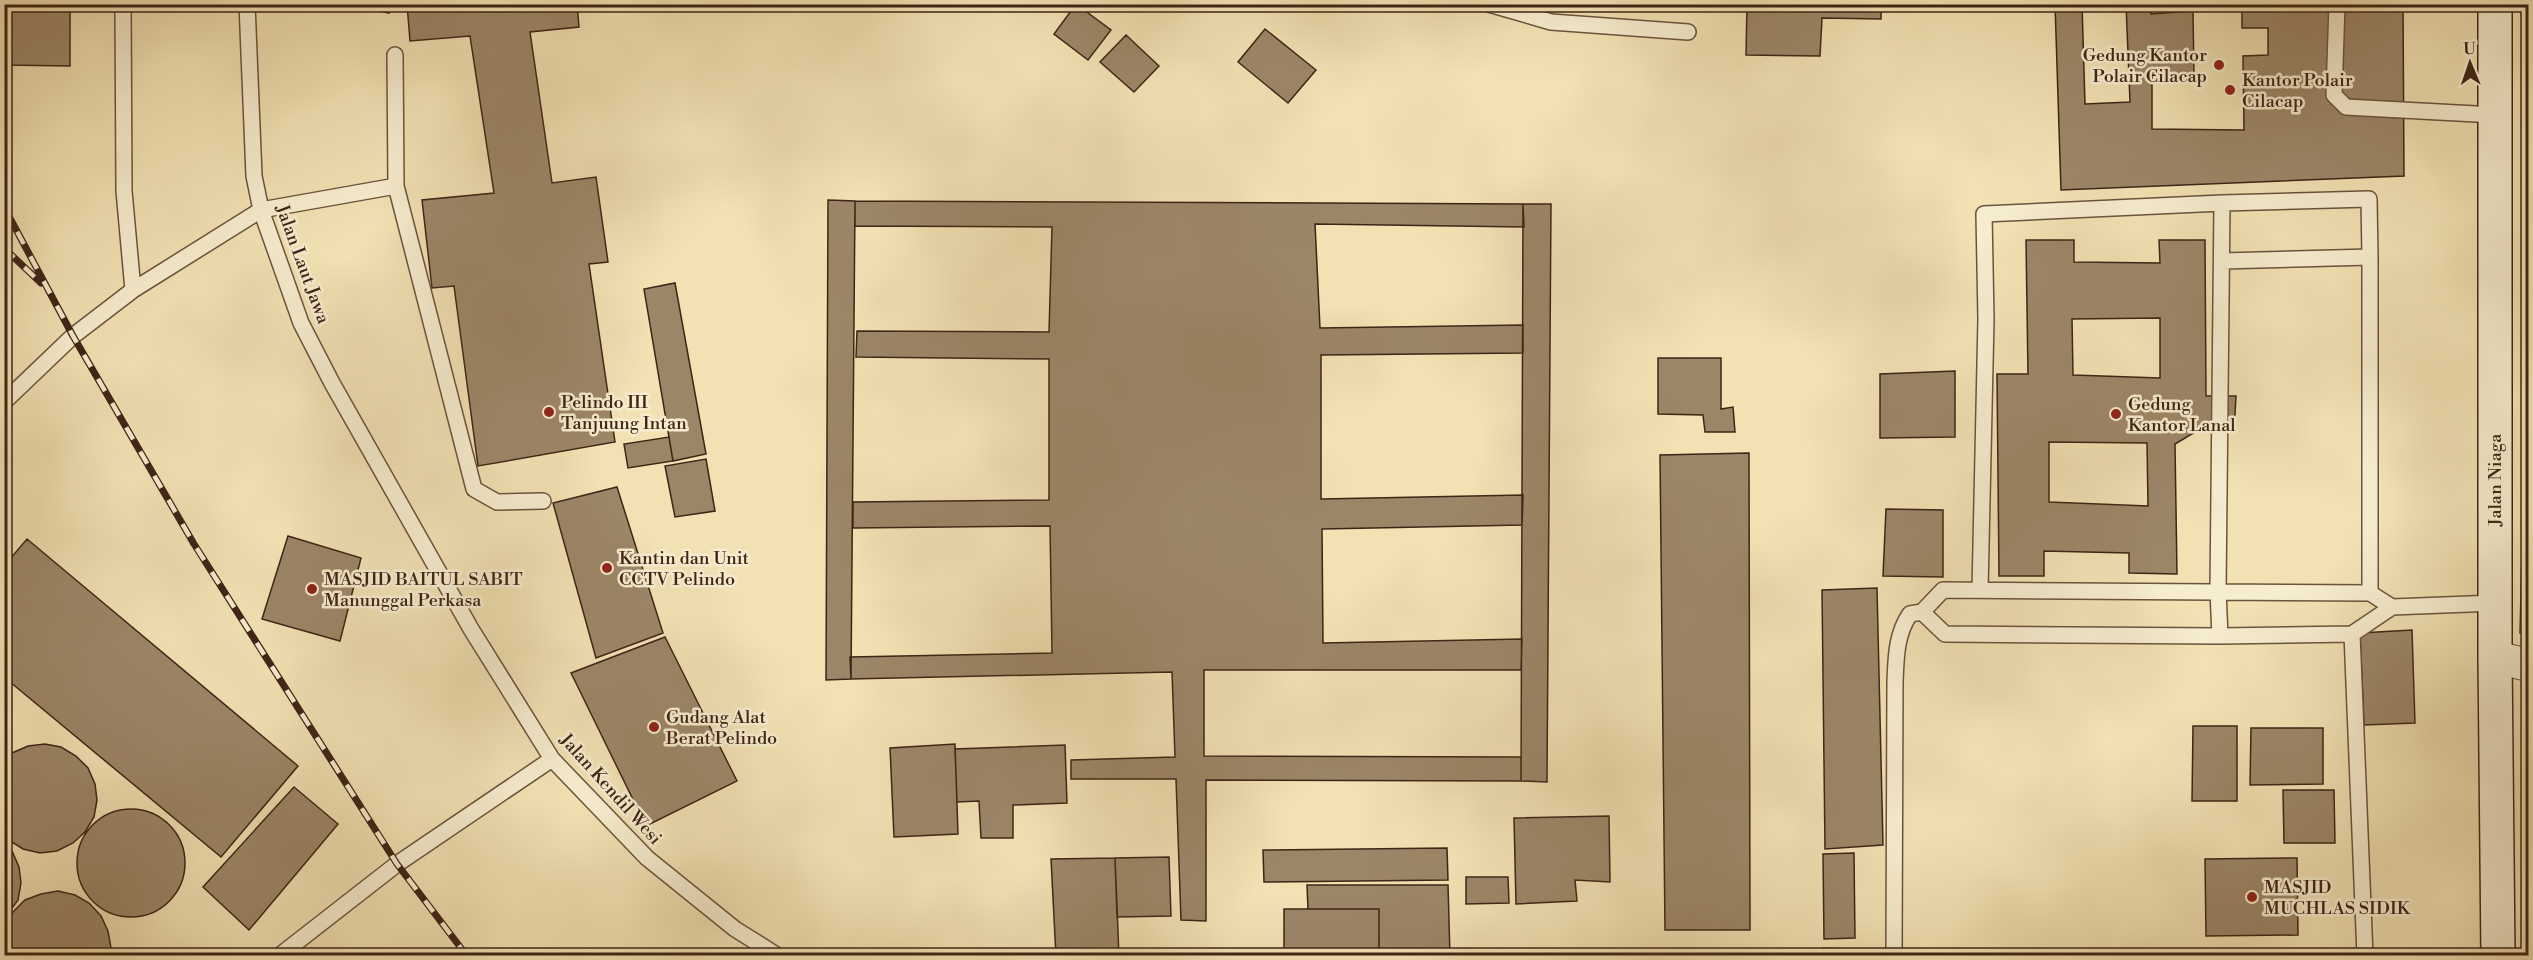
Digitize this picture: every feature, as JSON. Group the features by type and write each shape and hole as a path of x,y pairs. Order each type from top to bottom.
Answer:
{"main road":[{"name":"Jalan Niaga","path":"2495,4 2495,657 2498,956"}],"street":[{"path":"2495,657 2529,665"}],"lane":[{"path":"123,4 124,191 133,290"},
{"name":"Jalan Laut Jawa","path":"247,4 254,176 261,210 301,323 405,514"},
{"path":"1489,4 1551,22 1688,32"},
{"path":"2337,4 2334,95 2346,107 2495,115"},
{"path":"395,55 396,186 474,489 497,502 543,501"},
{"path":"8,392 73,336 133,290 261,210 396,186"},
{"path":"1980,590 1986,319 1984,214 2222,202 2369,199 2370,592"},
{"path":"2220,636 2218,591 2222,202"},
{"path":"2222,261 2370,257"},
{"name":"Jalan Kendil Wesi","path":"405,514 471,629 552,759 647,858 735,929 778,956"},
{"path":"1894,956 1895,682 1898,642 1903,624 1910,614 1922,612 1943,590 2370,592 2392,607"},
{"path":"1922,612 1946,634 2220,636 2352,634 2392,607 2495,603"},
{"path":"2352,634 2366,956"},
{"path":"279,956 398,864 552,759"}],"building":[{"path":"4,4 70,4 70,66 4,65"},
{"path":"346,4 390,4 389,13"},
{"path":"407,4 577,4 579,27 530,32 552,183 596,177 608,262 589,264 615,442 478,466 454,286 432,288 422,200 494,193 470,36 410,41"},
{"path":"1076,4 1111,30 1088,60 1054,34"},
{"path":"1747,4 1881,4 1881,19 1822,18 1820,56 1746,55"},
{"name":"Kantor Polair Cilacap","path":"2055,4 2403,4 2404,176 2061,190"},
{"path":"2082,4 2126,4 2130,102 2085,104"},
{"name":"Gedung Kantor Polair Cilacap","path":"2150,4 2242,4 2242,28 2268,28 2268,55 2243,56 2244,130 2152,129 2152,75 2194,76 2193,11 2151,14"},
{"path":"1265,29 1316,70 1288,103 1238,62"},
{"path":"1126,35 1159,66 1134,92 1100,62"},
{"path":"828,200 855,201 851,679 826,680"},
{"path":"855,201 1523,204 1524,227 1315,224 1320,328 1523,325 1523,353 1321,355 1321,499 1523,495 1522,525 1322,529 1323,643 1522,639 1521,670 1204,670 1204,756 1521,757 1521,781 1206,780 1206,921 1181,920 1176,779 1071,779 1071,760 1175,757 1172,672 851,679 850,657 1052,653 1050,526 853,528 853,502 1049,500 1049,359 856,357 857,331 1049,332 1052,227 855,226"},
{"path":"1523,204 1551,204 1547,782 1521,781"},
{"name":"Gedung Kantor Lanal","path":"2026,240 2074,240 2074,262 2160,263 2159,240 2205,240 2206,396 2236,396 2234,432 2195,432 2175,444 2177,574 2129,573 2129,553 2044,551 2044,576 1999,576 1997,374 2028,374","holes":["2160,318 2160,378 2073,375 2072,319","2049,442 2147,443 2148,506 2049,502"]},
{"path":"675,283 706,454 673,461 644,289"},
{"path":"2528,301 2528,633 2520,633"},
{"path":"1658,358 1721,358 1721,409 1733,407 1735,432 1705,432 1703,415 1658,414"},
{"path":"1955,371 1955,437 1880,438 1880,374"},
{"path":"669,437 673,461 628,468 624,444"},
{"path":"1749,453 1750,930 1665,930 1660,455"},
{"path":"706,459 715,511 675,517 665,466"},
{"name":"Kantin dan Unit CCTV Pelindo","path":"617,487 663,633 596,658 553,503"},
{"path":"1886,509 1943,510 1943,577 1883,576"},
{"name":"MASJID BAITUL SABIT Manunggal Perkasa","path":"288,536 361,558 340,641 262,619"},
{"path":"27,539 298,766 221,857 4,677 4,566"},
{"path":"1877,588 1883,845 1825,849 1822,590"},
{"path":"2412,630 2415,723 2364,725 2360,633"},
{"name":"Gudang Alat Berat Pelindo","path":"665,637 737,781 646,826 571,673"},
{"path":"2193,726 2237,726 2237,801 2192,801"},
{"path":"2251,728 2323,728 2323,784 2250,785"},
{"path":"45,744 61,747 76,756 88,768 95,784 97,800 94,817 85,832 73,843 57,851 40,853 23,849 4,837 4,760 12,753 28,746"},
{"path":"955,744 958,834 894,837 890,748"},
{"path":"1065,745 1067,803 1013,805 1013,838 981,838 979,801 957,802 955,749"},
{"path":"294,787 338,824 249,930 203,887"},
{"path":"2283,790 2334,790 2335,843 2284,843"},
{"path":"131,809 152,813 169,825 181,842 185,863 181,884 169,901 152,913 131,917 110,913 93,901 81,884 77,863 81,842 93,825 110,813"},
{"path":"1609,816 1610,882 1575,880 1577,901 1516,904 1514,818"},
{"path":"4,843 12,851 19,867 21,883 18,900 4,919"},
{"path":"1447,848 1448,880 1264,882 1263,850"},
{"path":"1854,853 1855,938 1824,939 1823,854"},
{"path":"1169,857 1171,916 1117,917 1115,858"},
{"path":"1115,858 1119,956 1056,956 1051,859"},
{"name":"MASJID MUCHLAS SIDIK","path":"2297,858 2298,935 2206,936 2205,859"},
{"path":"1466,877 1508,877 1509,903 1466,904"},
{"path":"1307,885 1448,885 1450,956 1379,956 1379,909 1308,909"},
{"path":"58,891 75,895 89,903 101,916 108,931 111,948 109,956 4,956 4,926 13,912 25,900"},
{"path":"1284,909 1379,909 1379,956 1284,956"},
{"path":"1823,948 1876,950 1876,956 1822,956"},
{"path":"2335,949 2336,956 2219,956 2219,950"}],"railway":[{"path":"4,207 73,336 194,544 397,864 467,956"},
{"path":"4,248 41,283"}],"place":[{"name":"Gedung Kantor Polair Cilacap","path":"2219,65"},
{"name":"Kantor Polair Cilacap","path":"2230,90"},
{"name":"Pelindo III Tanjuung Intan","path":"549,412"},
{"name":"Gedung Kantor Lanal","path":"2116,414"},
{"name":"Kantin dan Unit CCTV Pelindo","path":"607,568"},
{"name":"MASJID BAITUL SABIT Manunggal Perkasa","path":"312,589"},
{"name":"Gudang Alat Berat Pelindo","path":"654,727"},
{"name":"MASJID MUCHLAS SIDIK","path":"2252,897"}]}
